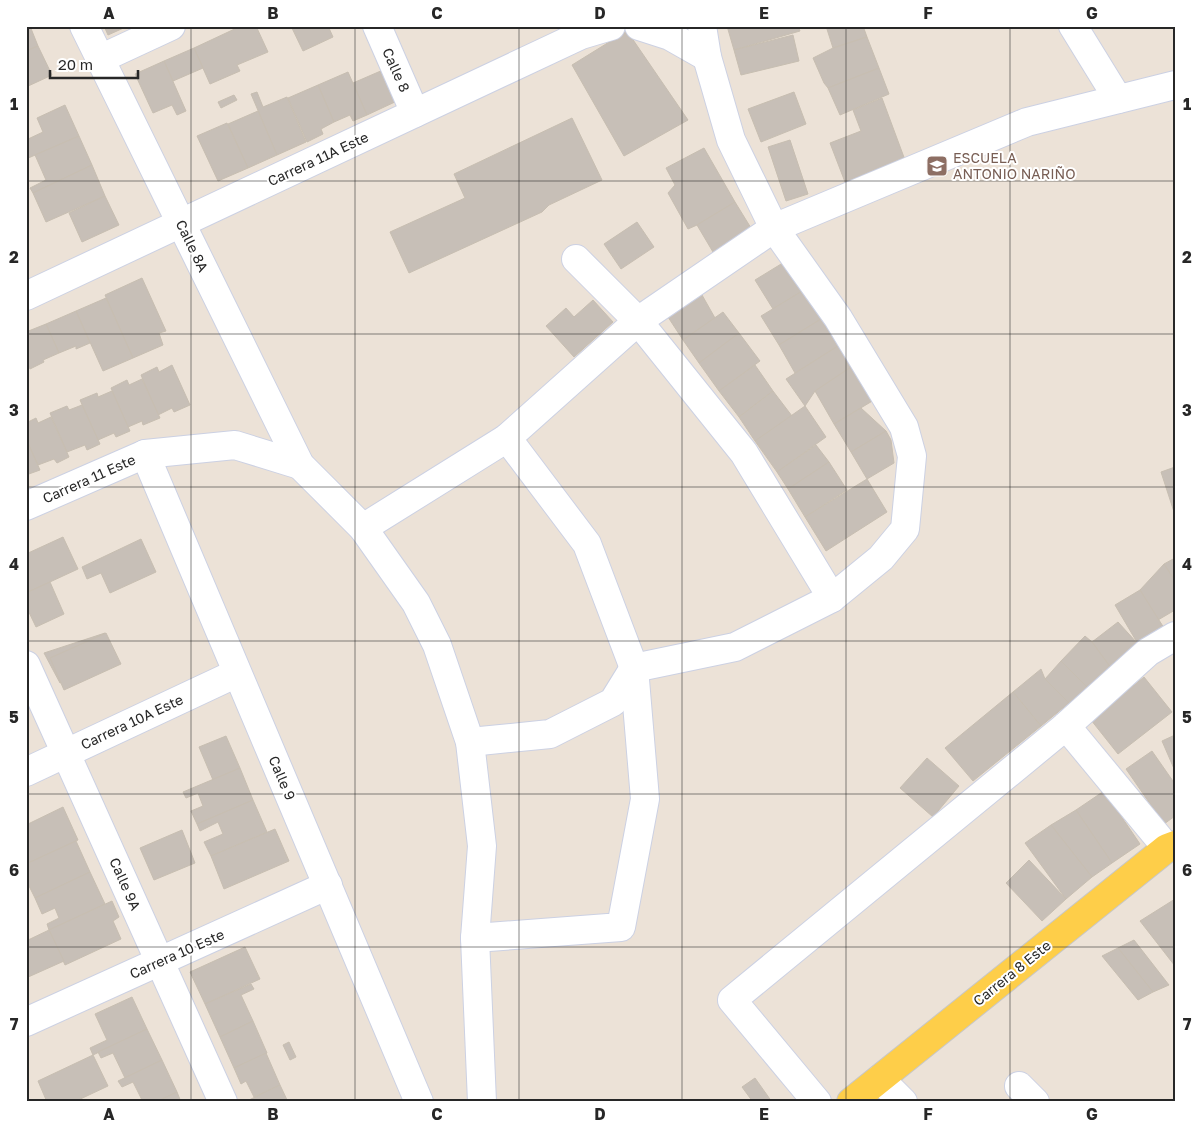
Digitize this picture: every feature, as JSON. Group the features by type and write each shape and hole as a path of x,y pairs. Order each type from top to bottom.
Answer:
{"main road":[{"name":"Carrera 8 Este","path":"851,1102 1171,847"}],"street":[{"name":"Calle 8A","path":"84,26 300,465"},
{"path":"100,59 171,26"},
{"name":"Calle 8","path":"377,26 416,113"},
{"name":"Carrera 11A Este","path":"26,296 580,35 611,26"},
{"path":"639,26 670,36 707,58"},
{"path":"470,742 550,734 613,702 634,668 735,647 832,598 881,558 905,529 912,456 904,426 838,318 774,228 731,140 707,58 702,26"},
{"path":"1073,26 1118,99"},
{"path":"364,528 508,438 638,321 774,228 1027,122 1175,86"},
{"path":"576,259 638,321 744,453 832,598"},
{"path":"475,938 621,927 645,799 634,668 587,544 508,438"},
{"name":"Carrera 11 Este","path":"26,506 145,454 235,445 300,465"},
{"name":"Calle 9","path":"145,454 328,886 415,1100"},
{"path":"300,465 364,528 416,603 437,645 470,742 482,846 475,938 482,1102"},
{"path":"817,1102 732,1000 1066,726 1148,652 1175,636"},
{"name":"Calle 9A","path":"26,665 223,1102"},
{"name":"Carrera 10A Este","path":"26,772 237,673"},
{"path":"1066,726 1171,847"},
{"name":"Carrera 10 Este","path":"26,1022 328,886"},
{"path":"880,1080 903,1102"}],"building":[{"path":"26,26 30,26 38,46 26,51"},
{"path":"104,26 128,26 108,35"},
{"path":"241,26 256,26 268,52 237,65 240,71 210,84 194,48"},
{"path":"291,26 328,26 333,37 303,51"},
{"path":"727,26 798,26 800,31 734,50"},
{"path":"826,26 863,26 867,37 833,48"},
{"path":"627,31 688,120 624,156 572,65"},
{"path":"793,35 799,61 741,75 734,50"},
{"path":"867,37 879,68 828,88 813,58 833,48"},
{"path":"38,46 52,75 26,87 26,51"},
{"path":"194,48 203,68 173,81 164,61"},
{"path":"164,61 186,111 177,115 172,105 153,113 135,74"},
{"path":"879,68 889,94 840,115 828,88"},
{"path":"383,70 397,101 367,115 353,83"},
{"path":"348,72 367,115 353,121 350,115 334,122 318,85"},
{"path":"318,85 334,122 321,129 323,134 307,142 288,98"},
{"path":"257,92 263,107 287,97 306,142 277,155 251,94"},
{"path":"794,92 806,124 761,142 748,109"},
{"path":"234,95 237,100 221,108 218,102"},
{"path":"882,98 905,160 845,182 830,143 861,131 853,110"},
{"path":"65,105 79,136 26,159 26,140 43,132 37,118"},
{"path":"258,111 277,155 248,168 228,124"},
{"path":"572,118 602,180 549,205 542,212 409,273 390,232 465,198 454,174"},
{"path":"227,123 248,168 218,181 197,136"},
{"path":"79,136 92,165 33,193 30,188 46,180 35,155"},
{"path":"790,140 808,194 786,201 768,147"},
{"path":"704,148 735,202 688,229 668,193 675,185 666,168"},
{"path":"92,165 105,196 46,222 33,193"},
{"path":"105,196 119,225 82,242 69,213"},
{"path":"735,202 751,228 713,252 697,225"},
{"path":"637,222 654,247 621,269 604,244"},
{"path":"786,261 804,290 773,309 755,280"},
{"path":"142,278 166,331 159,333 163,345 133,358 105,295"},
{"path":"804,290 821,319 779,345 761,316"},
{"path":"702,295 715,318 683,340 668,317"},
{"path":"106,298 133,358 103,371 76,311"},
{"path":"593,300 613,322 574,357 546,326 566,308 574,317"},
{"path":"76,311 90,343 59,353 46,324"},
{"path":"723,312 739,333 699,363 683,340"},
{"path":"821,319 838,346 795,373 779,345"},
{"path":"46,324 59,353 43,360 44,362 30,369 26,360 26,332"},
{"path":"739,333 760,361 719,391 699,363"},
{"path":"838,346 851,367 815,391 805,406 786,379"},
{"path":"172,365 190,405 174,412 172,408 158,415 141,375 157,367 159,372"},
{"path":"755,365 773,391 739,417 719,391"},
{"path":"851,367 874,400 834,424 815,391"},
{"path":"142,379 160,418 143,425 142,421 128,427 111,388 127,380 129,385"},
{"path":"112,391 130,431 116,437 114,433 98,440 80,400 97,393 98,397"},
{"path":"773,391 792,416 755,441 739,417"},
{"path":"82,405 100,444 87,450 85,445 67,452 50,413 67,406 69,410"},
{"path":"805,406 826,437 777,472 755,441"},
{"path":"861,408 886,431 851,452 834,424"},
{"path":"51,417 69,457 57,463 54,459 38,465 26,439 26,423 36,418 38,423"},
{"path":"886,431 891,440 894,463 867,479 851,452"},
{"path":"26,439 40,470 26,475"},
{"path":"816,445 829,462 788,489 777,472"},
{"path":"829,462 847,490 805,517 788,489"},
{"path":"1175,467 1175,515 1161,472"},
{"path":"867,479 887,512 826,551 805,517"},
{"path":"63,537 78,569 26,593 26,554"},
{"path":"141,539 156,572 110,593 101,573 87,579 82,567"},
{"path":"1175,558 1175,581 1164,564"},
{"path":"1164,564 1175,581 1175,610 1158,620 1140,590"},
{"path":"50,582 64,614 36,627 26,606 26,593"},
{"path":"1140,590 1164,628 1138,644 1115,605"},
{"path":"1118,622 1138,644 1111,668 1092,642"},
{"path":"105,633 113,657 60,683 44,653"},
{"path":"106,633 121,664 64,690 50,658"},
{"path":"1085,636 1092,642 1111,668 1088,688 1061,661"},
{"path":"1061,661 1088,688 1069,703 1045,679"},
{"path":"1041,669 1045,679 1069,703 1041,726 1013,692"},
{"path":"1144,677 1172,712 1118,754 1091,720"},
{"path":"1013,692 1041,726 973,781 945,748"},
{"path":"1175,735 1175,771 1162,741"},
{"path":"226,736 240,768 213,780 199,747"},
{"path":"1152,751 1175,784 1175,816 1164,824 1126,769"},
{"path":"927,758 959,786 933,817 900,788"},
{"path":"240,768 253,800 197,824 191,811 203,806 198,793 186,798 183,792"},
{"path":"1104,791 1140,844 1112,863 1076,810"},
{"path":"253,800 267,832 211,856 204,842 223,834 218,822 200,831 197,824"},
{"path":"63,807 78,840 26,864 26,825"},
{"path":"1076,810 1112,863 1092,877 1051,825"},
{"path":"1051,825 1092,877 1066,899 1025,843"},
{"path":"275,829 289,861 224,889 211,856"},
{"path":"182,830 195,863 154,880 140,848"},
{"path":"76,841 90,872 35,898 26,880 26,864"},
{"path":"1029,860 1066,899 1042,921 1006,883"},
{"path":"90,872 105,904 49,930 47,924 59,918 55,908 42,914 35,898"},
{"path":"1175,899 1175,966 1140,921"},
{"path":"112,901 119,917 113,921 121,939 65,965 49,930"},
{"path":"49,930 64,961 26,978 26,941"},
{"path":"1134,940 1169,985 1153,992 1118,948"},
{"path":"245,947 260,979 205,1004 190,972"},
{"path":"1118,948 1153,992 1138,1000 1102,956"},
{"path":"251,984 254,989 241,995 253,1021 220,1037 205,1004"},
{"path":"132,997 147,1029 93,1055 90,1048 107,1040 95,1014"},
{"path":"253,1021 267,1053 234,1068 220,1037"},
{"path":"147,1029 162,1060 125,1078 113,1053 101,1058 98,1052"},
{"path":"289,1042 296,1057 290,1060 283,1045"},
{"path":"266,1053 280,1085 254,1097 246,1081 241,1084 234,1068"},
{"path":"93,1055 108,1086 74,1102 47,1102 38,1081"},
{"path":"162,1060 177,1092 156,1102 143,1102 133,1082 122,1087 118,1081"},
{"path":"755,1078 772,1102 753,1102 742,1087"},
{"path":"280,1085 288,1102 250,1102 249,1100"},
{"path":"177,1092 181,1102 156,1102"}],"place":[{"name":"ESCUELA ANTONIO NARIÑO","path":"937,166"}]}
